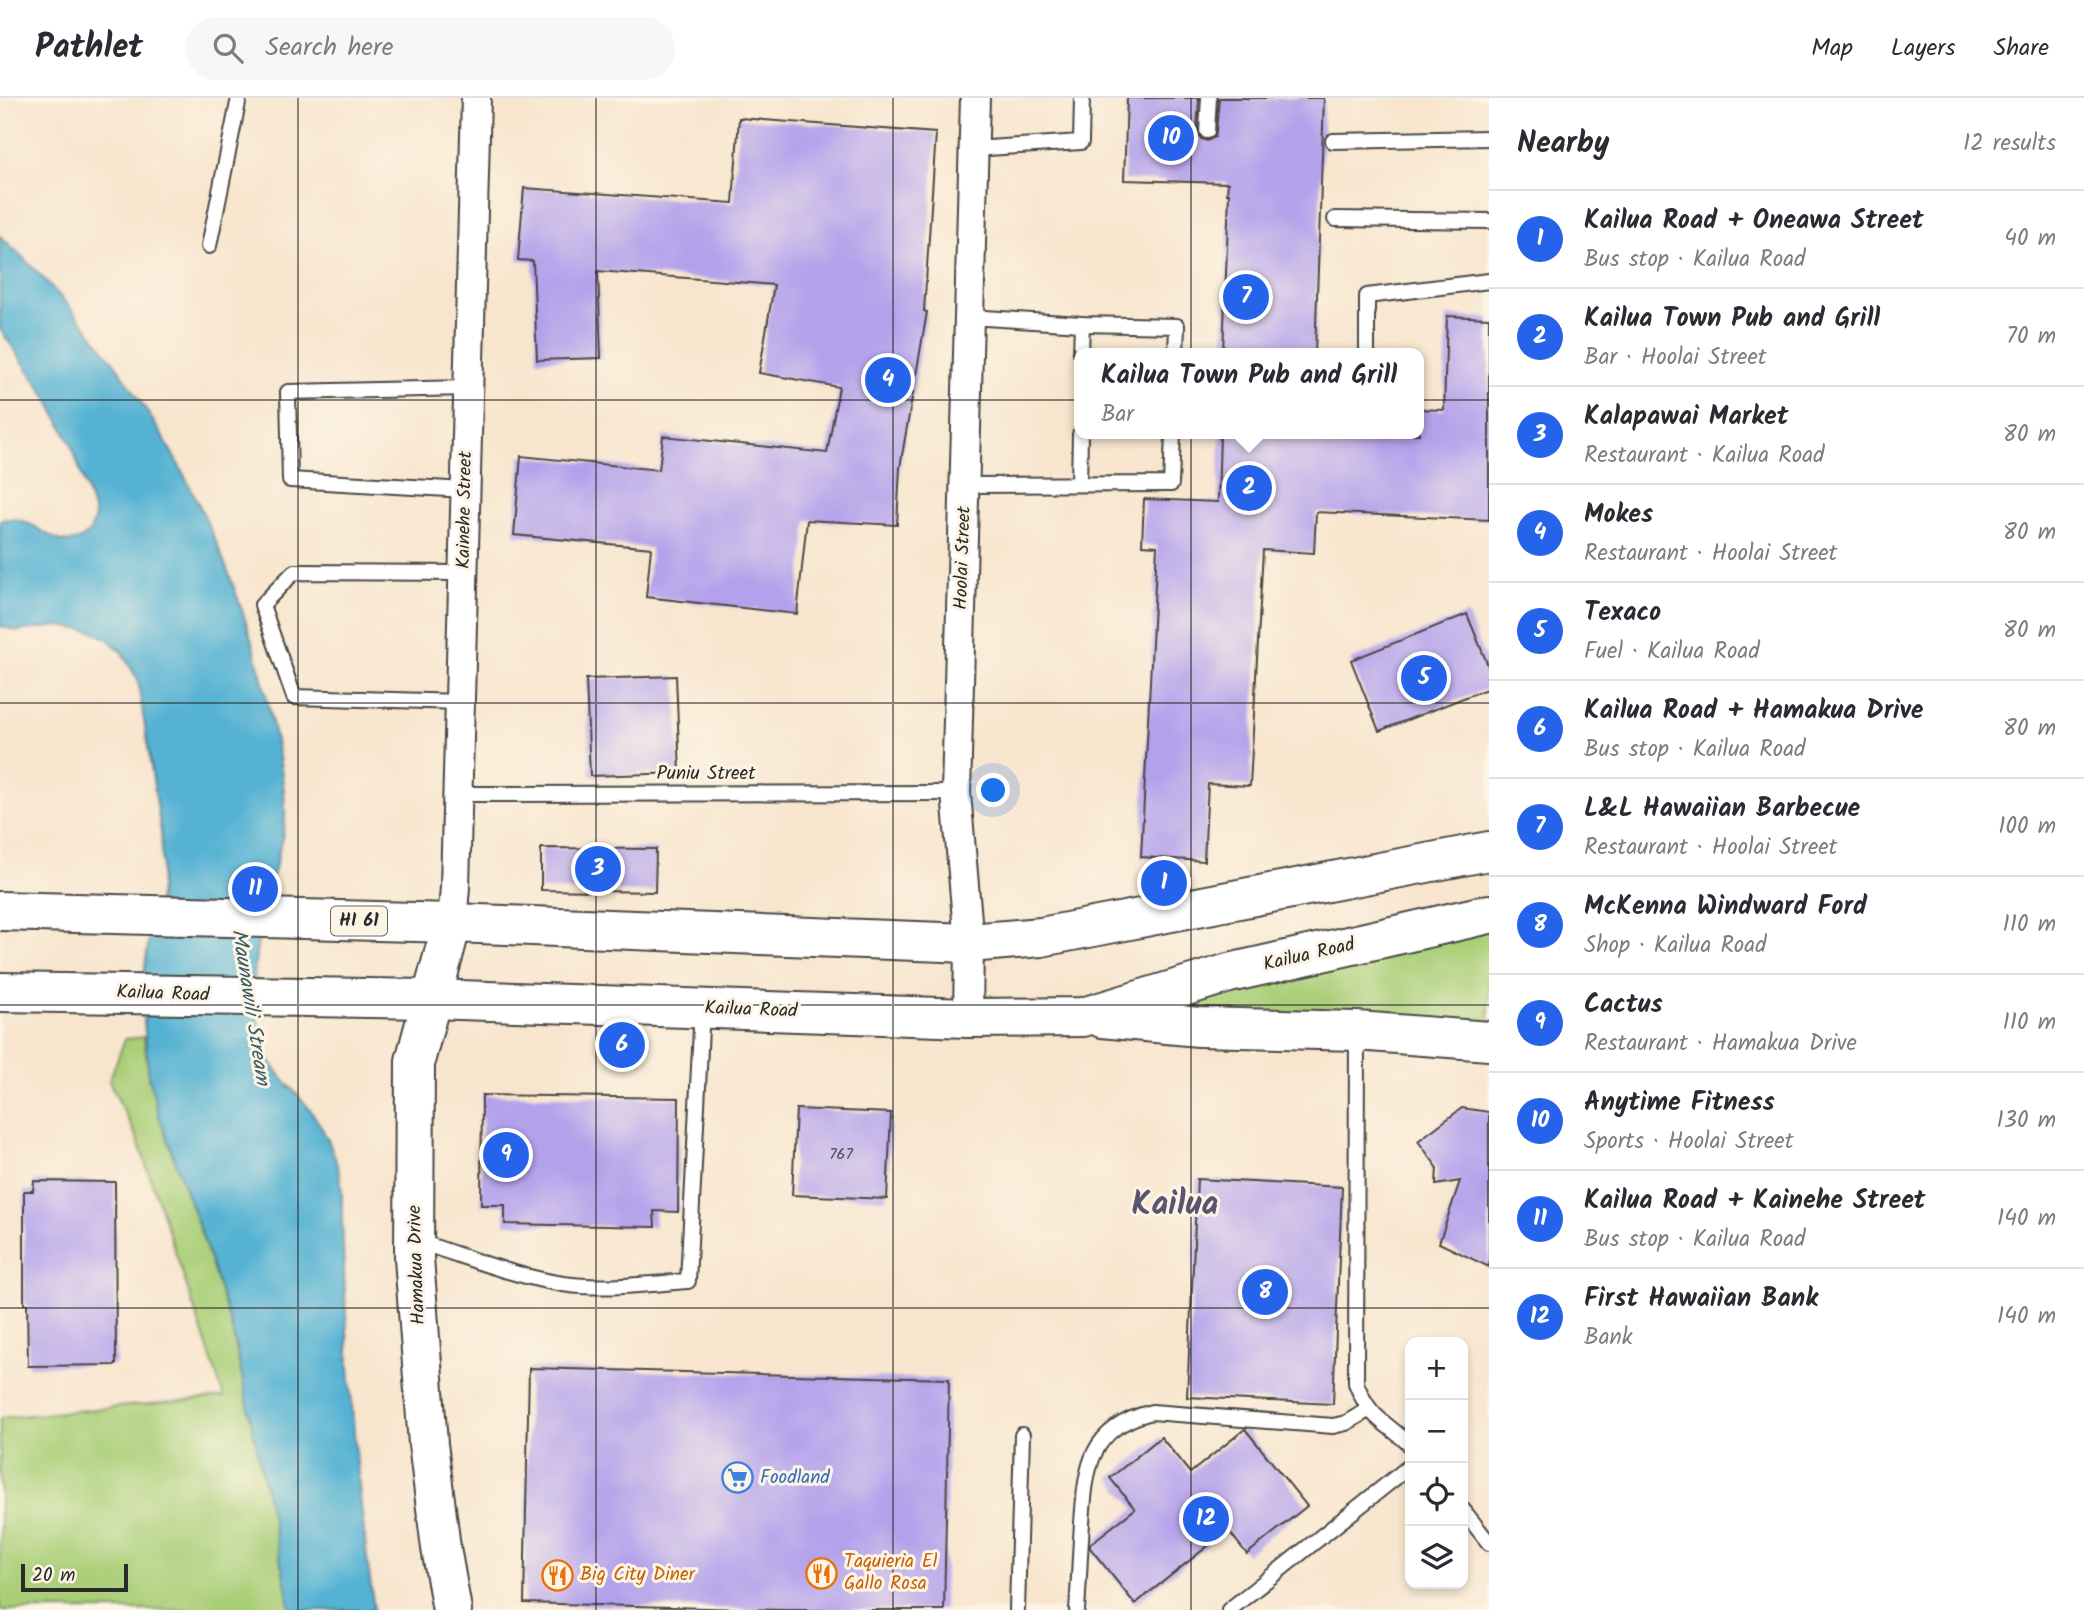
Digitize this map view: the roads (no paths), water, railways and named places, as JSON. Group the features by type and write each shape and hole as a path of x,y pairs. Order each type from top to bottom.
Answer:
{"main road":[{"path":"452,923 969,943 1041,937 1489,852"},
{"name":"HI 61","path":"0,911 452,923"},
{"name":"Kailua Road","path":"0,992 430,999 968,1018 1083,1017 1229,973 1489,914"},
{"name":"Hamakua Drive","path":"452,923 415,1061 414,1240 428,1444 452,1610"},
{"path":"1083,1017 1199,1027 1357,1031 1489,1041"}],"street":[{"name":"Kainehe Street","path":"452,923 476,98"},
{"name":"Hoolai Street","path":"968,1018 969,943 956,793 975,98"}],"lane":[{"path":"209,246 239,98"},
{"path":"973,149 1080,142 1082,98"},
{"path":"1207,131 1209,98"},
{"path":"1333,141 1489,138"},
{"path":"1335,219 1489,221"},
{"path":"1367,348 1367,296 1489,281"},
{"path":"968,317 1177,326 1176,348"},
{"path":"1082,324 1082,348"},
{"path":"466,490 290,480 288,391 468,388"},
{"path":"1079,484 1080,439"},
{"path":"965,485 1171,484 1173,439"},
{"path":"460,702 294,697 262,606 295,572 464,573"},
{"name":"Puniu Street","path":"457,794 956,793"},
{"path":"414,1240 510,1271 563,1284 623,1286 688,1281 702,1008"},
{"path":"1357,1031 1356,1383 1368,1410 1405,1441"},
{"path":"1077,1610 1085,1477 1096,1448 1117,1426 1134,1416 1162,1412 1333,1426 1346,1423 1368,1410"},
{"path":"1017,1610 1022,1435"},
{"path":"1229,1610 1405,1470"},
{"path":"1468,1516 1489,1543"}],"water":[{"name":"Maunawili Stream","path":"0,236 49,284 94,336 135,392 171,451 203,512 230,576 252,641 275,735 285,805 284,832 257,945 254,982 256,1008 269,1059 320,1125 340,1177 353,1425 374,1610 291,1610 232,1329 159,1116 149,1077 142,1001 150,930 159,896 162,864 161,833 138,680 121,651 108,639 93,631 59,626 17,631 0,626 0,520 21,521 53,538 67,542 88,534 95,515 71,444 47,397 0,329"}],"place":[{"name":"Anytime Fitness","path":"1171,138"},
{"name":"L&L Hawaiian Barbecue","path":"1246,297"},
{"name":"Mokes","path":"888,380"},
{"name":"Kailua Town Pub and Grill","path":"1249,488"},
{"name":"Texaco","path":"1424,678"},
{"name":"Kalapawai Market","path":"598,869"},
{"name":"Kailua Road + Oneawa Street","path":"1164,883"},
{"name":"Kailua Road + Kainehe Street","path":"255,889"},
{"name":"Kailua Road + Hamakua Drive","path":"622,1045"},
{"name":"Cactus","path":"506,1155"},
{"name":"McKenna Windward Ford","path":"1265,1292"},
{"name":"Foodland","path":"737,1478"},
{"name":"First Hawaiian Bank","path":"1206,1519"},
{"name":"Taquieria El Gallo Rosa","path":"821,1573"},
{"name":"Big City Diner","path":"557,1575"}],"district":[{"name":"Kailua","path":"1175,1205"}]}
